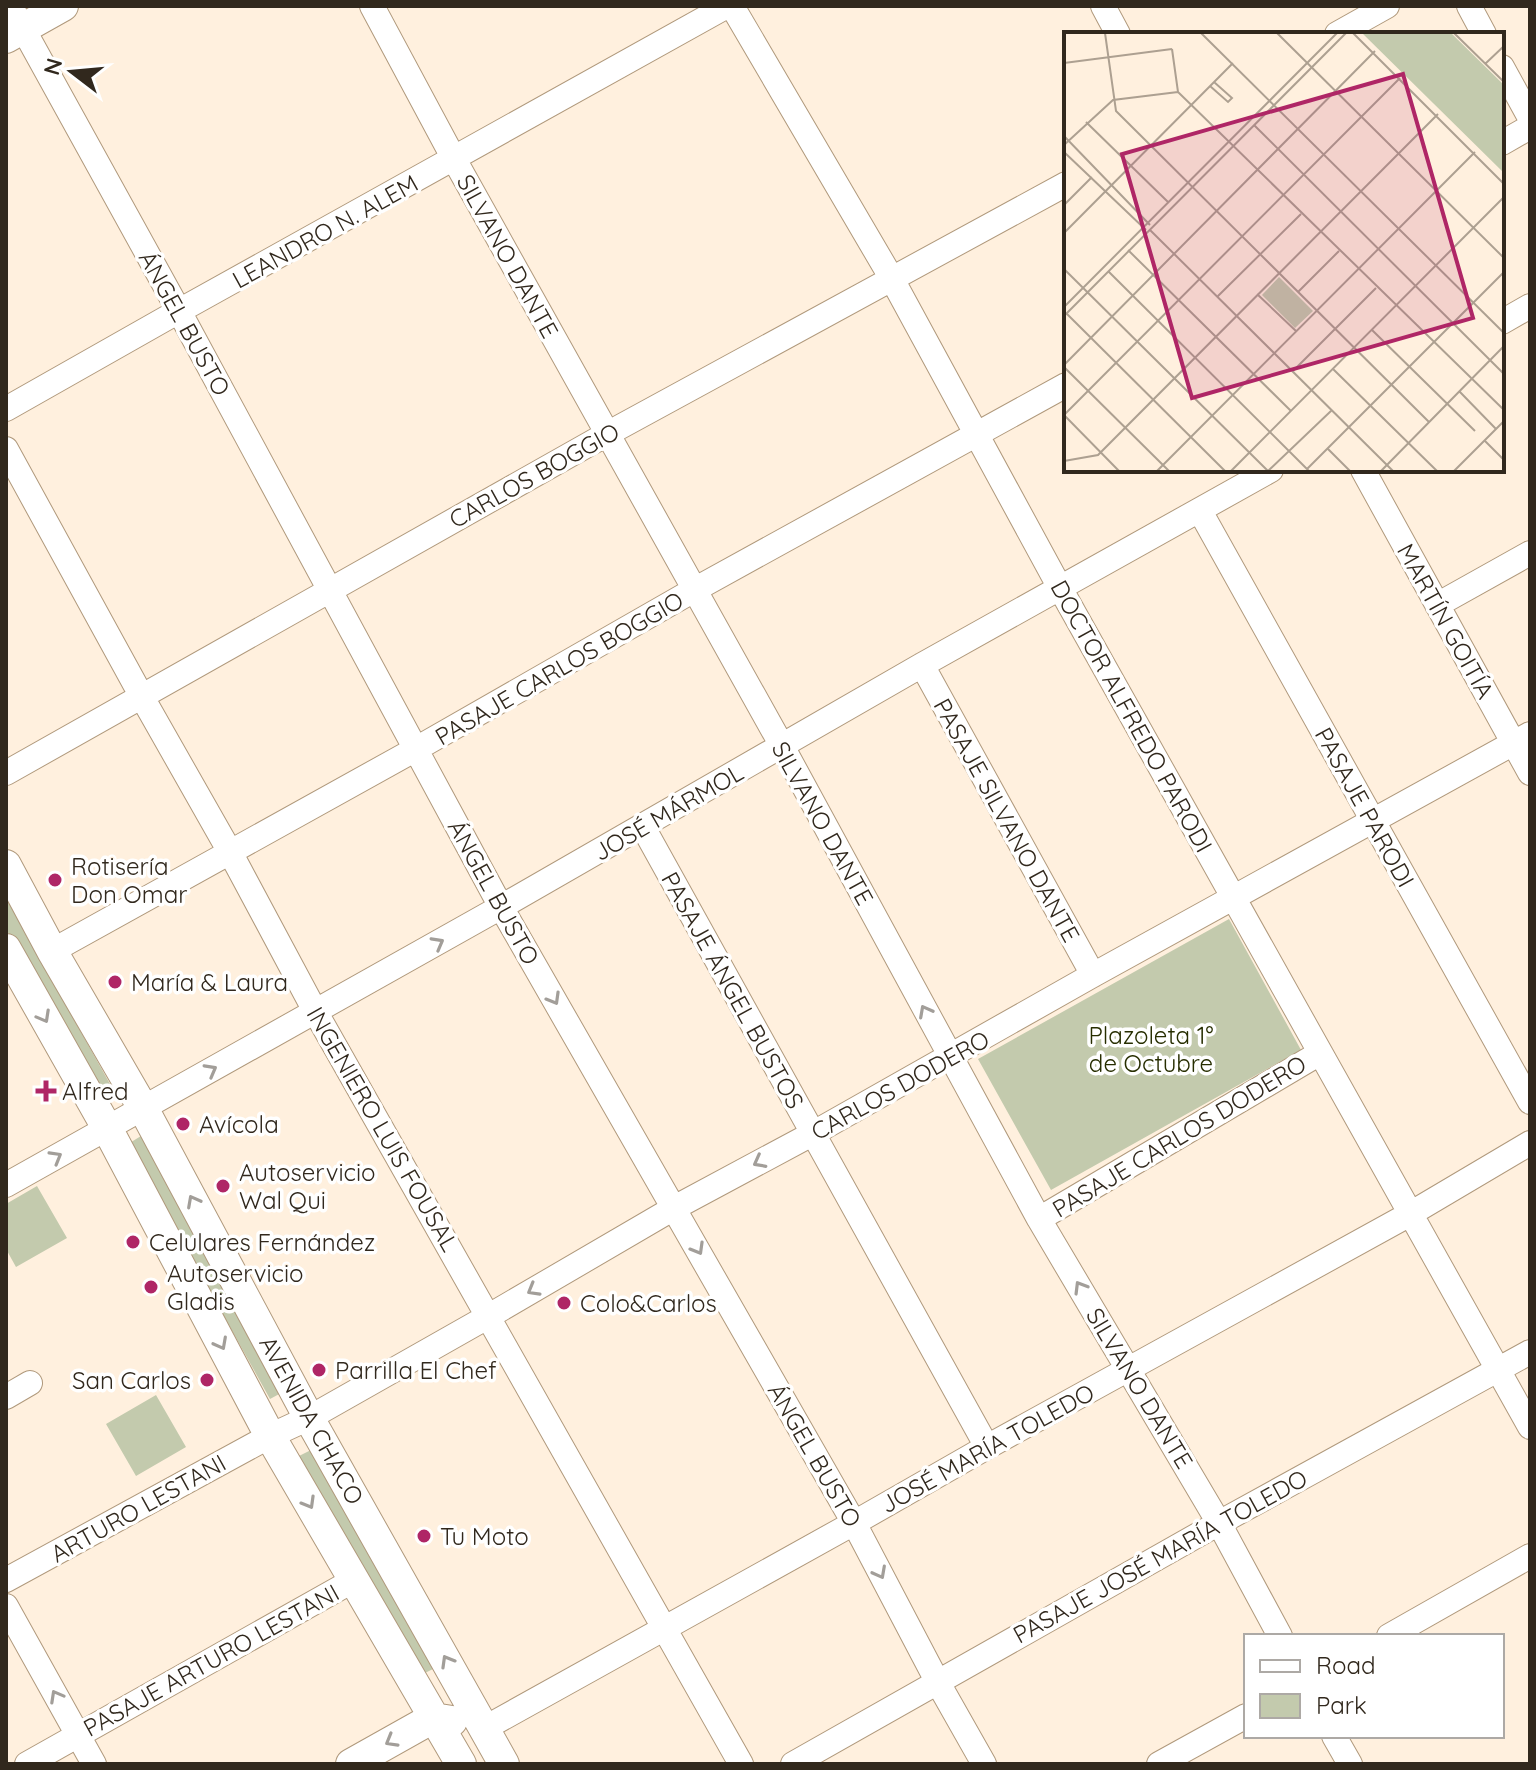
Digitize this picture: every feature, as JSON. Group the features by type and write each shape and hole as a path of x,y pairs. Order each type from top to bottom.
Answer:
{"main road":[{"path":"16,21 63,6"},
{"name":"AVENIDA CHACO","path":"6,865 143,1108 309,1418 504,1764"},
{"name":"AVENIDA CHACO","path":"6,949 107,1128 270,1436 461,1764"},
{"path":"351,1764 433,1718 485,1728 480,1757 475,1764"}],"street":[{"name":"SILVANO DANTE","path":"372,6 454,159 782,746 1039,1219 1219,1523 1279,1634"},
{"name":"LEANDRO N. ALEM","path":"6,409 730,6"},
{"name":"DOCTOR ALFREDO PARODI","path":"730,6 892,279 1060,588 1530,1427"},
{"path":"1103,6 1117,32"},
{"path":"1341,32 1387,6"},
{"path":"1469,6 1483,32"},
{"name":"ÁNGEL BUSTO","path":"16,21 179,311 501,907 854,1523 984,1764"},
{"path":"1504,71 1530,118"},
{"path":"1504,142 1530,127"},
{"name":"CARLOS BOGGIO","path":"6,773 607,434 1064,185"},
{"path":"1504,321 1530,306"},
{"name":"PASAJE CARLOS BOGGIO","path":"52,951 1064,386"},
{"name":"INGENIERO LUIS FOUSAL","path":"6,449 315,1011 741,1764"},
{"name":"JOSÉ MÁRMOL","path":"6,1185 1268,472"},
{"name":"MARTÍN GOITÍA","path":"1364,472 1437,605 1522,739 1530,773"},
{"name":"PASAJE PARODI","path":"1200,511 1530,1102"},
{"path":"1437,605 1530,553"},
{"name":"PASAJE SILVANO DANTE","path":"922,665 1093,975"},
{"name":"CARLOS DODERO","path":"270,1436 309,1418 674,1208 1522,739"},
{"name":"PASAJE ÁNGEL BUSTOS","path":"643,827 987,1447"},
{"name":"PASAJE CARLOS DODERO","path":"1039,1219 1320,1053"},
{"name":"JOSÉ MARÍA TOLEDO","path":"485,1728 1410,1214 1530,1143"},
{"name":"PASAJE JOSÉ MARÍA TOLEDO","path":"793,1764 1219,1523 1530,1352"},
{"path":"6,1397 30,1383"},
{"name":"ARTURO LESTANI","path":"6,1580 270,1436"},
{"path":"1393,1634 1530,1556"},
{"name":"PASAJE ARTURO LESTANI","path":"27,1764 354,1580"},
{"path":"6,1606 94,1764"},
{"path":"1159,1764 1244,1717"},
{"path":"1335,1738 1350,1764"}],"green space":[{"path":"6,898 110,1084 97,1091 6,929"},
{"name":"Plazoleta 1° de Octubre","path":"1229,919 1301,1050 1051,1190 978,1059"},
{"path":"141,1136 283,1392 270,1399 128,1144"},
{"path":"37,1186 67,1238 16,1267 6,1249 6,1204"},
{"path":"156,1395 186,1447 136,1476 106,1424"},
{"path":"315,1448 439,1666 425,1673 299,1456"}],"place":[{"name":"Rotisería Don Omar","path":"55,880"},
{"name":"María & Laura","path":"115,982"},
{"name":"Alfred","path":"46,1091"},
{"name":"Avícola","path":"183,1124"},
{"name":"Autoservicio Wal Qui","path":"223,1186"},
{"name":"Celulares Fernández","path":"133,1242"},
{"name":"Autoservicio Gladis","path":"151,1287"},
{"name":"Colo&Carlos","path":"564,1303"},
{"name":"Parrilla El Chef","path":"319,1370"},
{"name":"San Carlos","path":"207,1380"},
{"name":"Tu Moto","path":"424,1536"}]}
